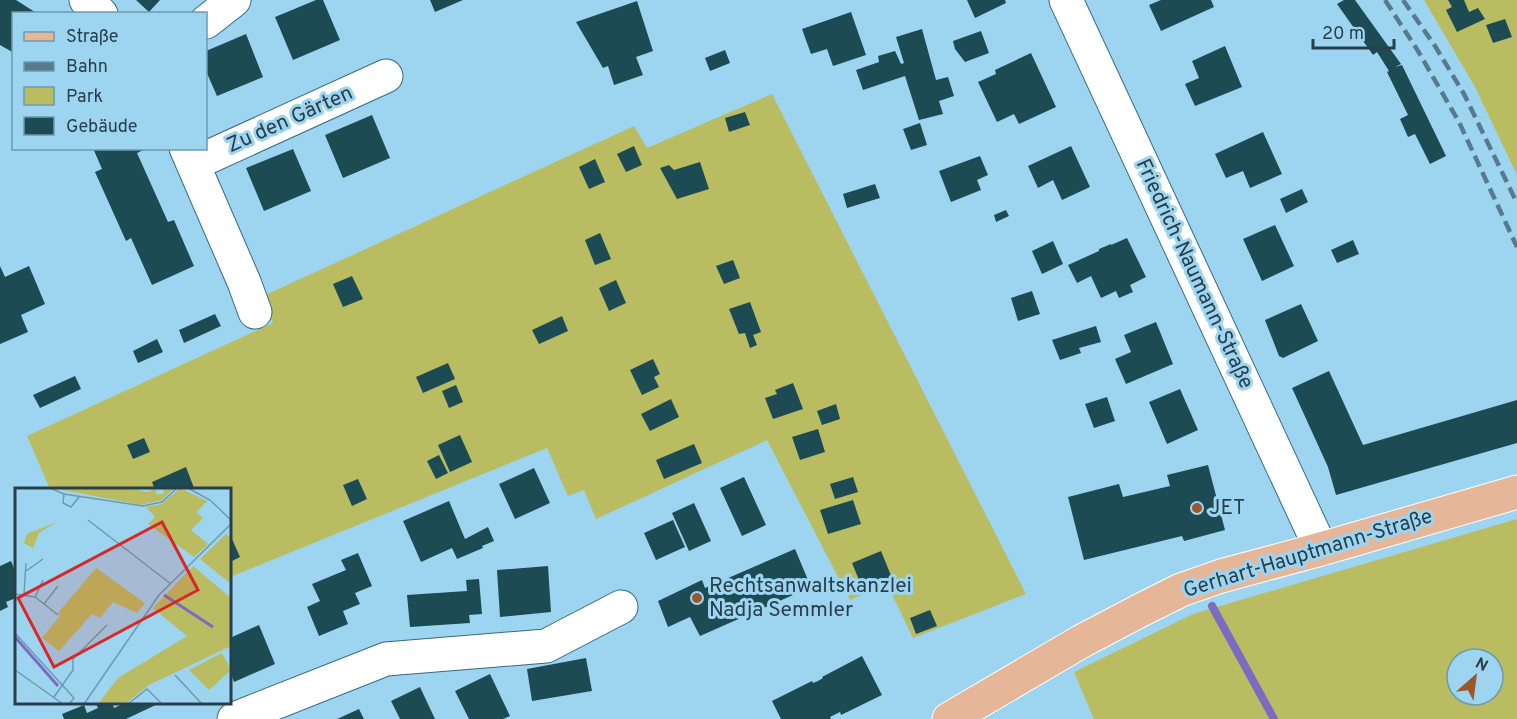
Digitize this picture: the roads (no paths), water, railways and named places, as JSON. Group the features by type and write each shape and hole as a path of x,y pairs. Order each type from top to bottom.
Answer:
{"main road":[{"name":"Gerhart-Hauptmann-Straße","path":"949,719 1082,641 1181,591 1221,576 1517,492"}],"street":[{"path":"86,0 99,12"},
{"path":"207,21 234,0"},
{"name":"Friedrich-Naumann-Straße","path":"1066,0 1321,549"},
{"name":"Zu den Gärten","path":"207,149 386,76"},
{"name":"Zu den Gärten","path":"204,150 189,156 255,312"},
{"path":"234,719 386,659 546,646 621,607"}],"waterway":[{"path":"1212,606 1274,719"}],"railway":[{"path":"1385,0 1459,122 1517,247"},
{"path":"1403,0 1435,46 1464,94 1517,203"}],"place":[{"name":"JET","path":"1197,508"},
{"name":"Rechtsanwaltskanzlei Nadja Semmler","path":"697,598"}]}
